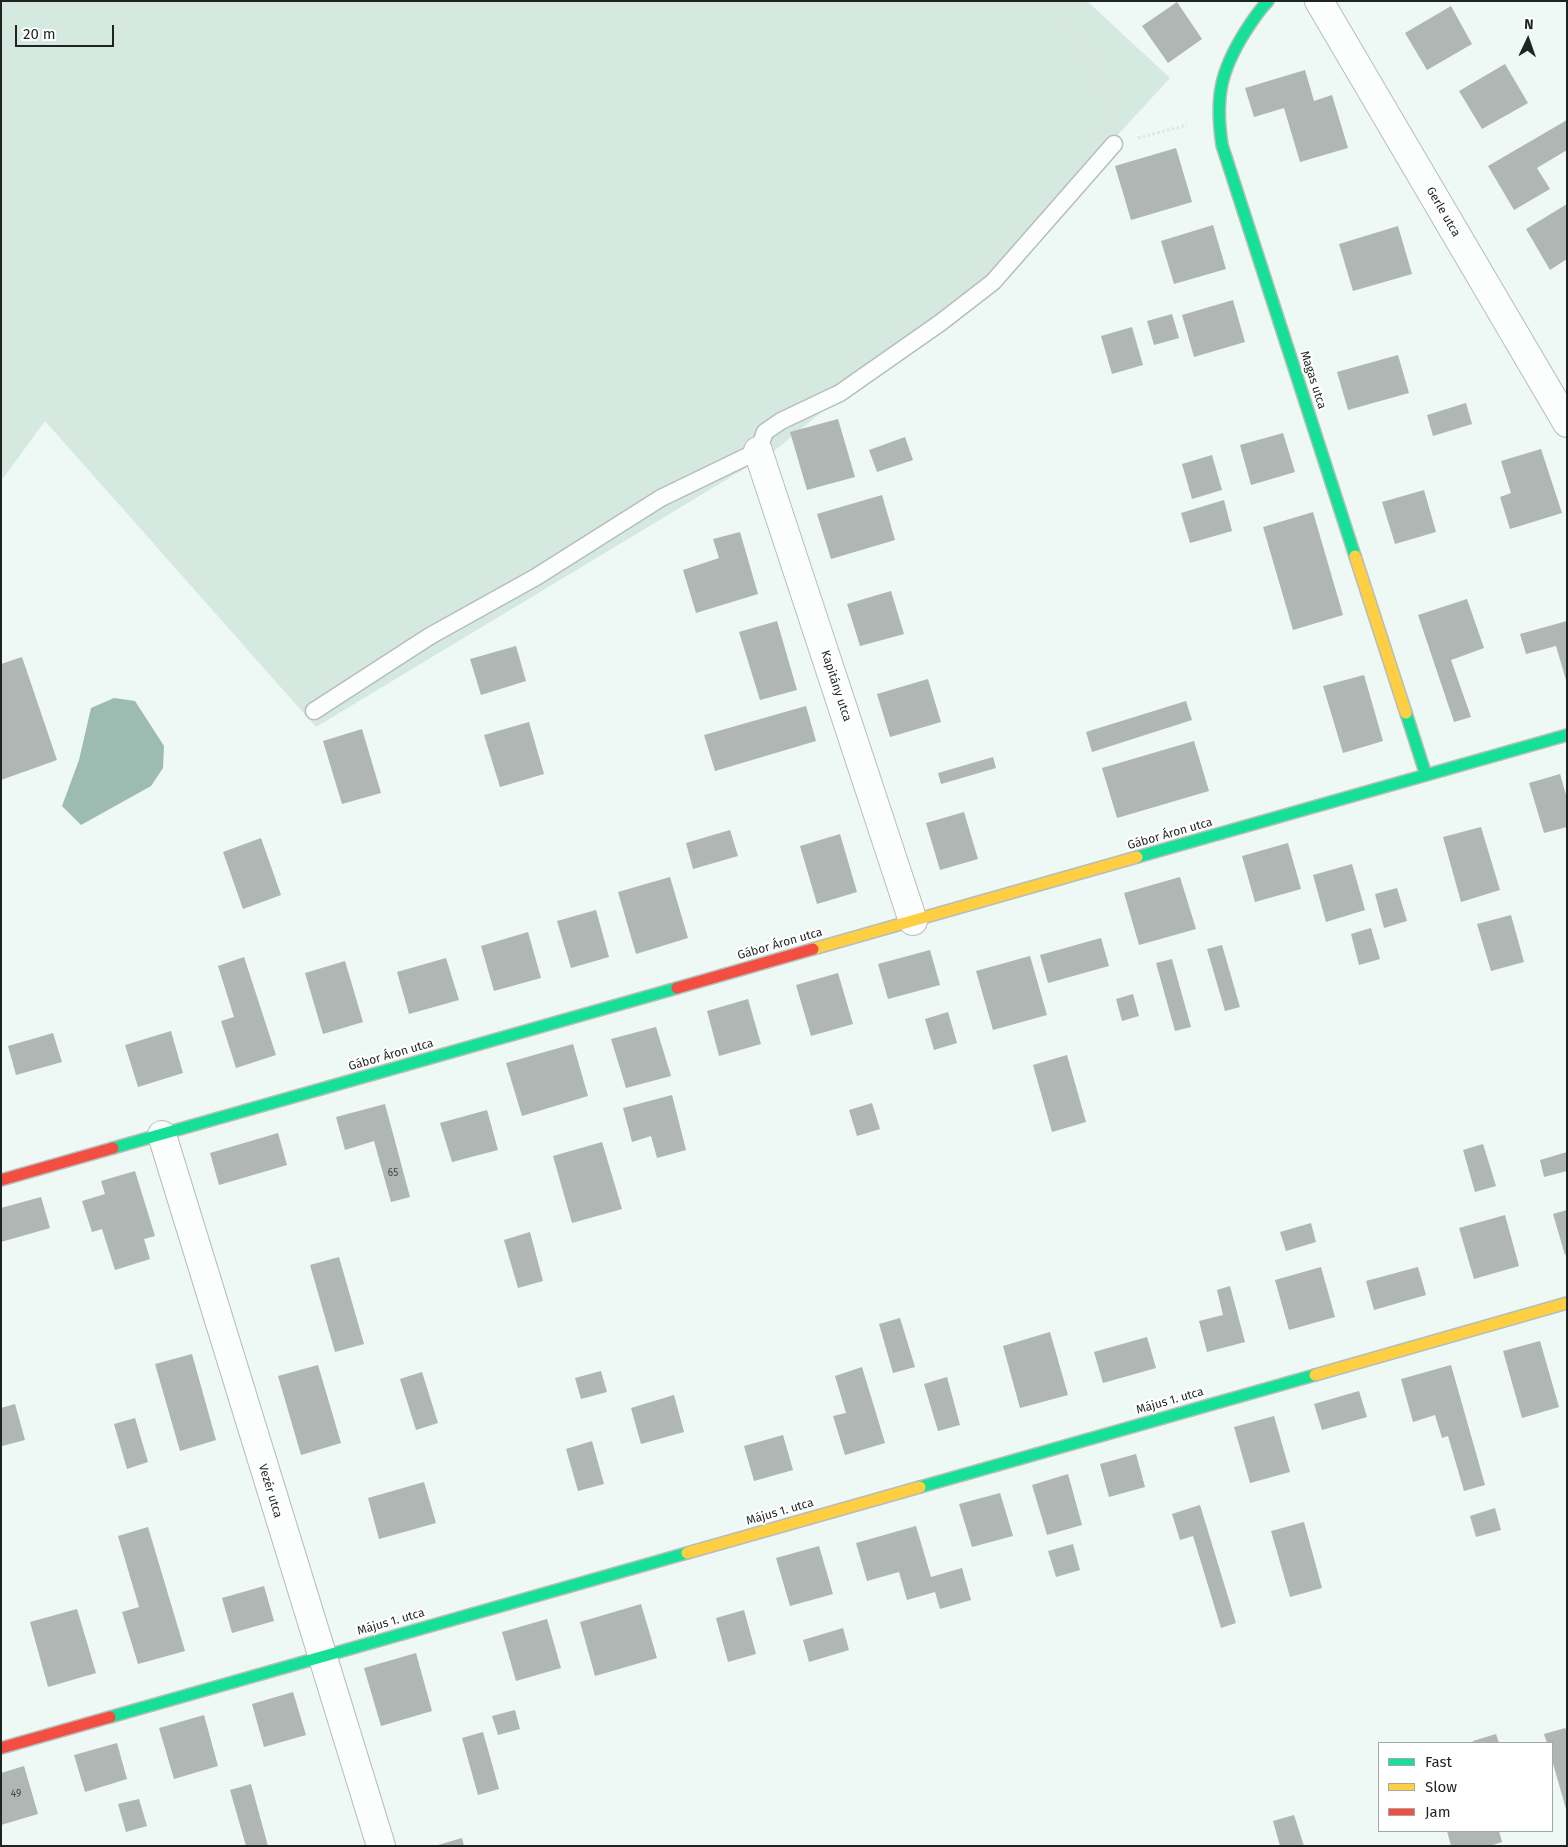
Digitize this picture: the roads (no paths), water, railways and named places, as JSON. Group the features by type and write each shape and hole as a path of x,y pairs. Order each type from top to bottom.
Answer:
{"street":[{"name":"Magas utca","path":"1268,1 1261,8 1226,63 1217,94 1218,121 1226,154 1426,775"},
{"name":"Gerle utca","path":"1319,1 1567,424"},
{"name":"Kapitány utca","path":"758,452 914,921"},
{"name":"Gábor Áron utca","path":"1,1180 1567,735"},
{"name":"Vezér utca","path":"162,1135 381,1846"},
{"name":"Május 1. utca","path":"1,1748 1567,1303"}],"lane":[{"path":"314,710 430,636 536,577 661,498 758,452 766,432 781,421 848,387 940,323 993,282 1114,144"}]}
